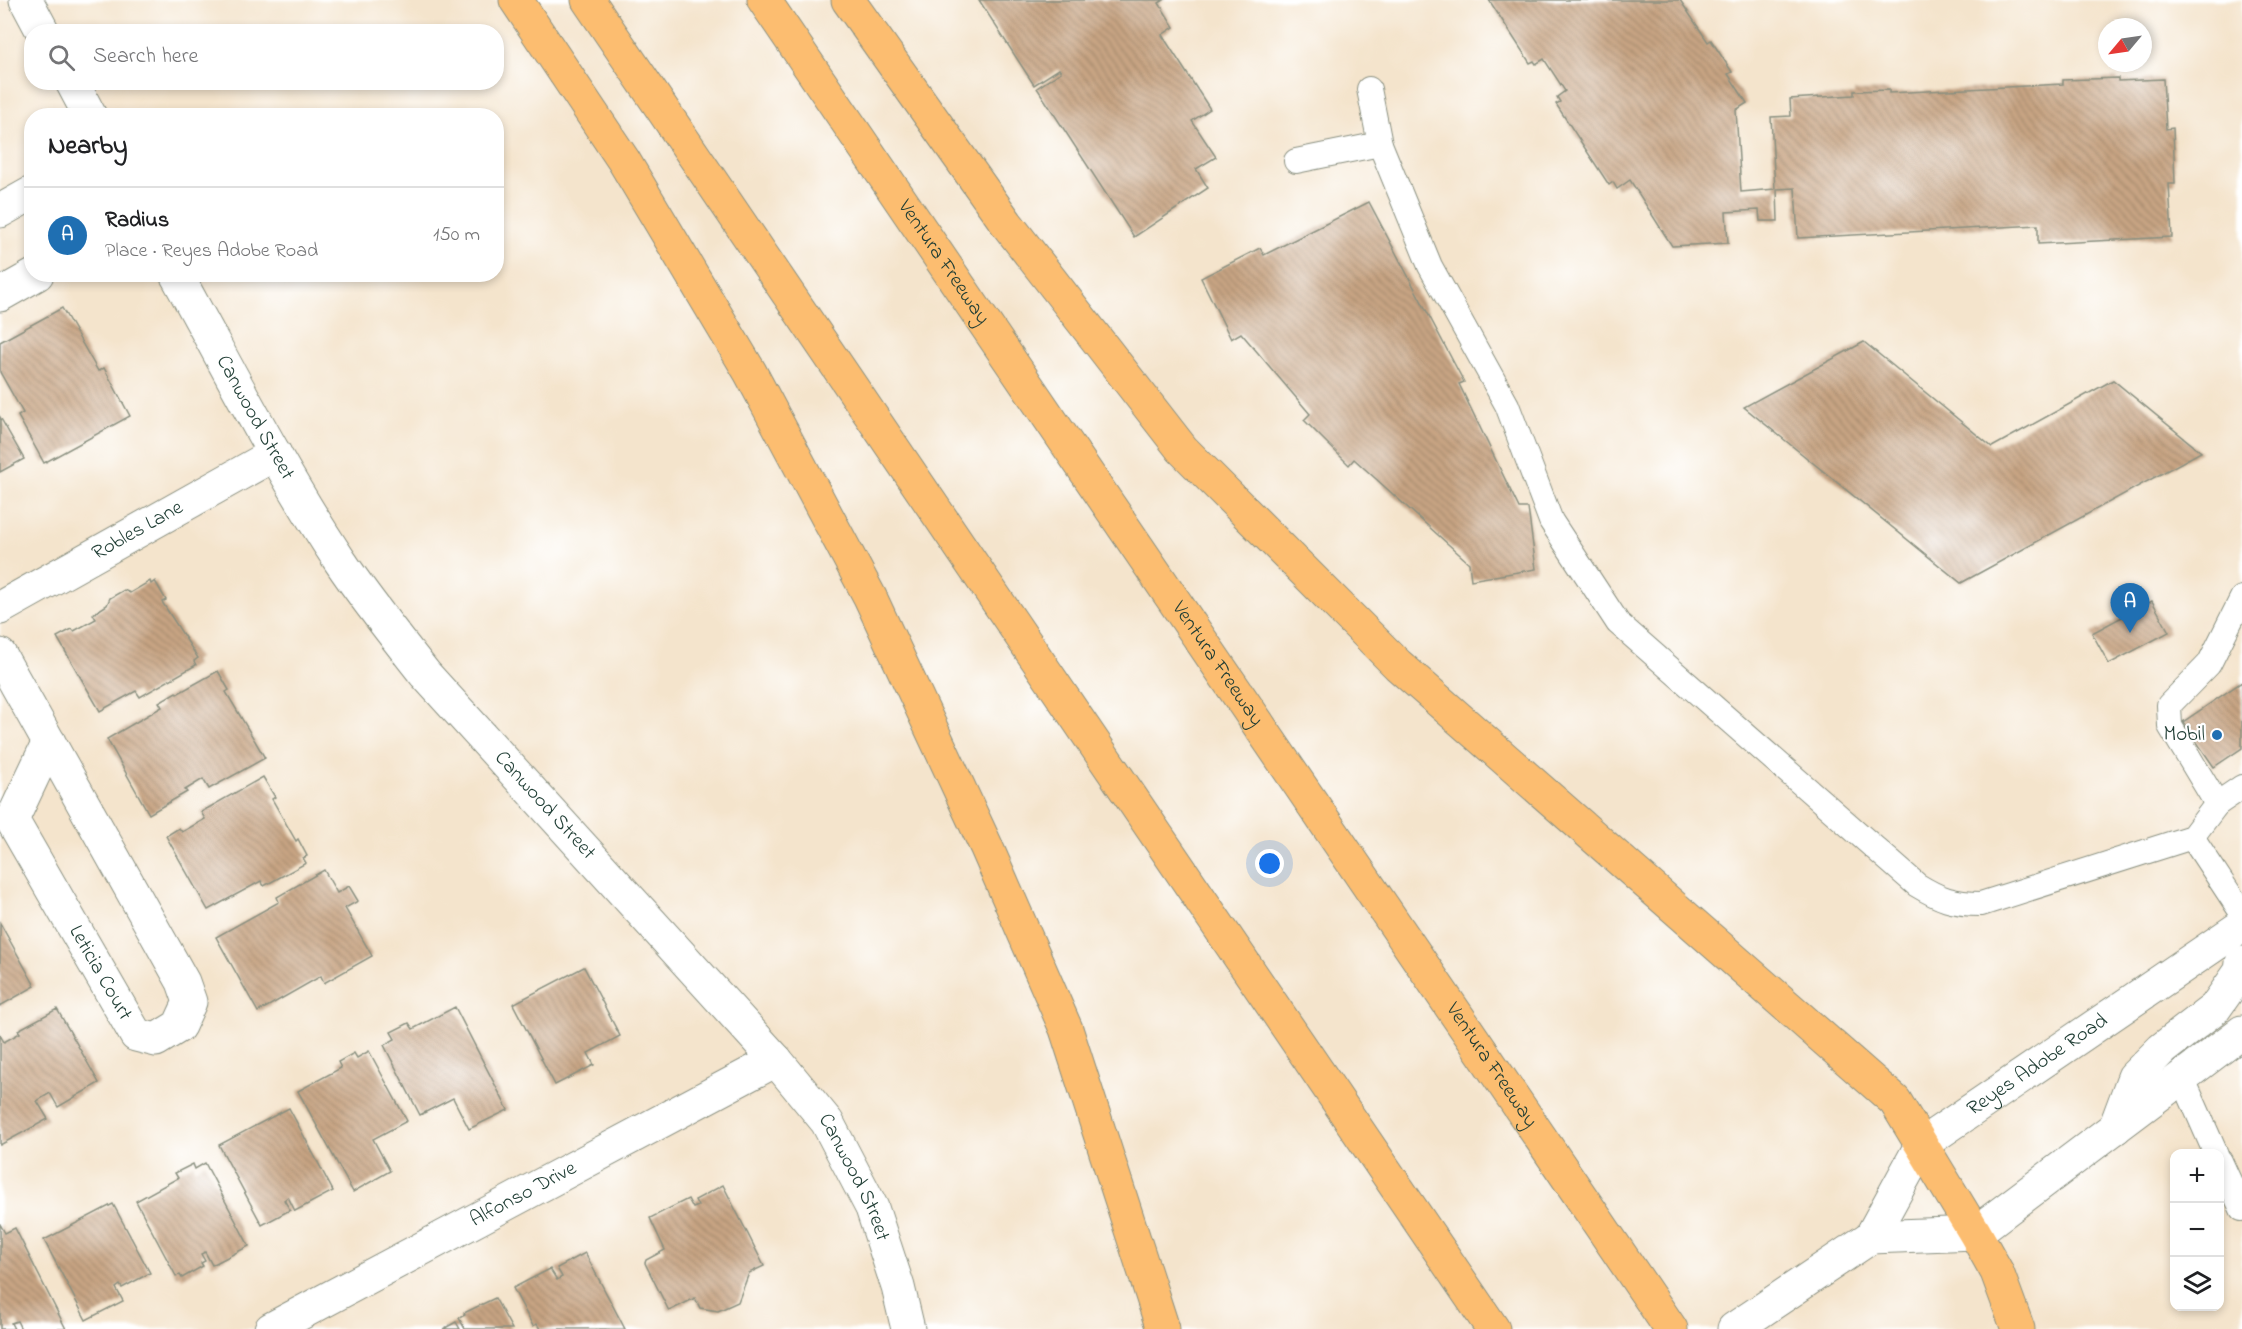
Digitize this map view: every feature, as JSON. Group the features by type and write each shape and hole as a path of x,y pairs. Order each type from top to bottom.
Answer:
{"highway":[{"path":"516,0 624,160 744,362 870,597 986,846 1066,1029 1163,1329"},
{"path":"588,0 1493,1329"},
{"name":"Ventura Freeway","path":"764,0 1671,1329"},
{"path":"848,0 1007,224 1182,449 1398,665 1895,1101 1975,1233 1996,1272 2018,1329"}],"street":[{"path":"26,0 39,24"},
{"path":"76,90 86,108"},
{"path":"0,211 24,198"},
{"path":"0,295 24,281"},
{"name":"Canwood Street","path":"180,282 275,454 339,560 378,614 425,674 776,1060 827,1122 872,1208 898,1287 908,1329"},
{"name":"Robles Lane","path":"0,608 275,454"},
{"name":"Leticia Court","path":"0,655 49,742 183,982 190,1002 179,1026 156,1040 136,1035 12,820 49,742"},
{"name":"Reyes Adobe Road","path":"1734,1329 1859,1245 1922,1144 2242,926"},
{"path":"2115,1128 2134,1077 2162,1049 2215,1008 2241,971 2242,963"},
{"path":"1859,1245 1975,1233 2242,1032"},
{"name":"Alfonso Drive","path":"271,1329 776,1060"}],"lane":[{"path":"1369,89 1380,144 1430,266 1508,405 1551,521 1618,623 1917,885 1937,897 1959,904 1981,904 2192,837 2217,804 2242,787"},
{"path":"1296,161 1380,144"},
{"path":"2217,804 2170,726 2169,705 2209,663 2242,597"},
{"path":"2192,837 2242,913"},
{"path":"2182,1077 2214,1149"},
{"path":"2224,1170 2242,1209"}],"building":[{"path":"979,0 1164,0 1159,3 1174,27 1162,35 1210,109 1192,121 1216,157 1196,169 1208,188 1134,237 1037,88 1061,72 1059,69 1034,85"},
{"path":"1489,0 1680,0 1708,42 1711,40 1732,72 1728,74 1747,103 1736,110 1741,192 1775,189 1771,117 1791,116 1790,99 1854,95 1854,91 1889,90 1889,93 2063,84 2063,80 2163,79 2166,129 2173,128 2175,184 2169,184 2172,237 2038,244 2038,225 1798,238 1795,188 1777,189 1778,221 1760,221 1759,210 1726,212 1728,243 1672,246 1630,180 1617,189 1613,182 1609,185 1556,104 1560,102 1557,97 1565,91 1544,59 1536,64 1534,61 1530,63"},
{"path":"1369,202 1464,382 1459,384 1519,508 1528,508 1536,569 1471,580 1469,563 1354,459 1349,465 1304,420 1310,414 1241,333 1231,339 1201,278 1260,248 1264,255"},
{"path":"62,308 98,371 104,368 130,416 44,463 18,416 23,413 0,372 0,342"},
{"path":"1864,342 1992,447 2113,380 2201,452 1961,583 1744,407"},
{"path":"0,417 24,459 0,472"},
{"path":"150,581 151,584 155,581 166,600 162,602 198,658 194,661 196,665 140,697 136,691 100,711 57,637 96,619 93,614 107,605 110,598 124,590 130,593"},
{"path":"2152,601 2169,632 2109,664 2092,633"},
{"path":"218,671 229,690 226,692 265,758 209,789 203,779 185,790 187,792 149,814 107,739 162,707 159,702"},
{"name":"Mobil","path":"2242,682 2242,748 2214,767 2183,722"},
{"path":"263,777 275,797 272,799 307,856 303,858 306,863 264,886 261,881 208,910 166,836 179,828 182,832 205,819 201,812"},
{"path":"324,870 337,893 349,886 358,901 345,908 372,956 324,983 321,976 258,1012 216,937 279,902 277,897"},
{"path":"0,923 35,986 0,1006"},
{"path":"584,967 620,1036 588,1053 594,1065 555,1085 513,1004"},
{"path":"455,1007 508,1110 469,1129 453,1098 420,1115 384,1045 395,1039 391,1032 409,1023 413,1029"},
{"path":"57,1009 99,1083 58,1107 50,1093 37,1101 48,1119 0,1145 0,1035 4,1042 20,1033 18,1030"},
{"path":"369,1051 407,1121 373,1139 390,1171 353,1192 298,1091 341,1068 338,1062 354,1053 357,1058"},
{"path":"289,1108 333,1191 295,1211 288,1197 284,1200 290,1210 262,1225 219,1145"},
{"path":"205,1163 249,1246 212,1265 205,1252 201,1254 205,1261 201,1263 203,1266 182,1278 180,1275 176,1276 136,1201 178,1178 175,1173 193,1164 195,1169"},
{"path":"723,1185 764,1266 749,1273 738,1302 718,1311 700,1308 695,1298 669,1311 645,1263 646,1260 665,1250 650,1218 688,1199 693,1208 698,1206 695,1200"},
{"path":"113,1204 150,1273 122,1288 120,1285 116,1288 123,1301 86,1320 44,1240"},
{"path":"0,1224 5,1233 15,1228 66,1329 21,1329 17,1321 11,1323 14,1329 0,1329"},
{"path":"585,1253 625,1329 540,1329 537,1324 533,1326 513,1288 550,1269 557,1280 562,1277 557,1268"},
{"path":"495,1298 512,1329 465,1329 459,1318 465,1315 464,1313"},
{"path":"456,1322 460,1329 443,1329"}],"place":[{"name":"Radius","path":"2130,633"},
{"name":"Mobil","path":"2217,735"}]}
